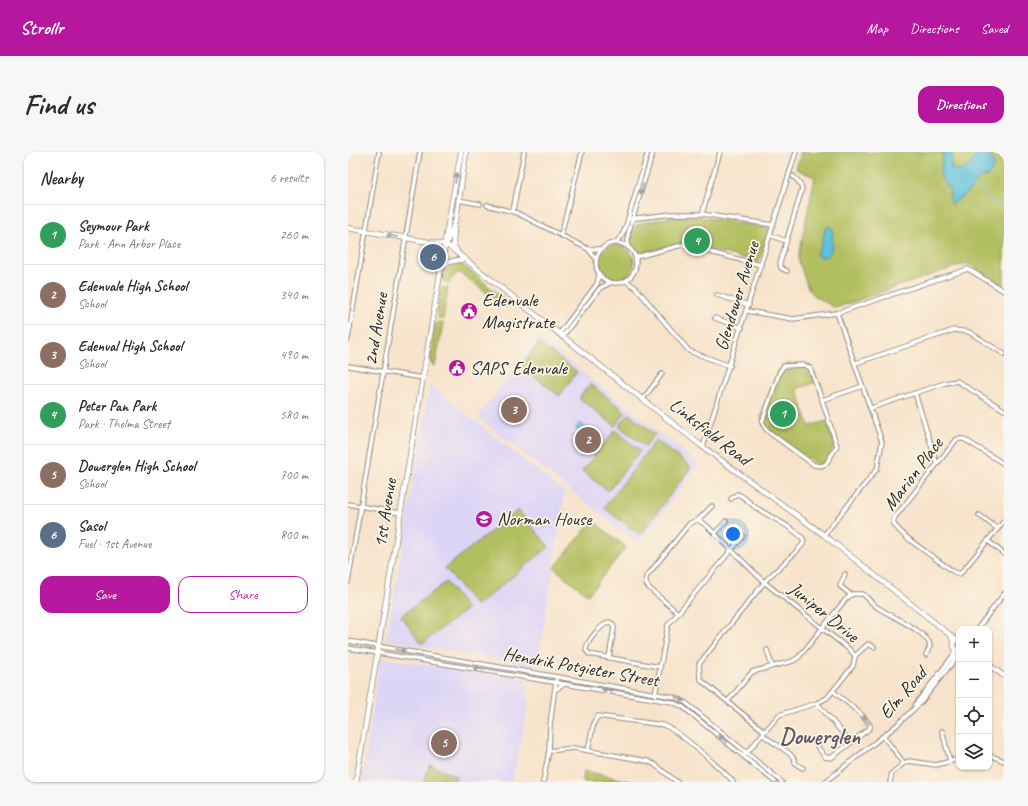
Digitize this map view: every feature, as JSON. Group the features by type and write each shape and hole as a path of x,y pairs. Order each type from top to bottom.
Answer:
{"main road":[{"name":"1st Avenue","path":"356,782 461,152"},
{"name":"1st Avenue","path":"445,246 455,224 466,152"},
{"path":"441,269 449,262 463,258 453,244 455,224"},
{"path":"348,228 445,246"},
{"name":"Linksfield Road","path":"445,246 463,258 703,447 824,535 956,639"},
{"path":"952,636 955,650 954,658"},
{"path":"992,667 1004,676"}],"street":[{"path":"348,339 379,152"},
{"name":"2nd Avenue","path":"348,582 420,152"},
{"path":"514,211 524,152"},
{"path":"561,235 582,152"},
{"path":"599,275 610,283 618,284 626,281 633,275 636,269 636,257 628,247 627,240 630,219 648,152"},
{"path":"615,243 622,235 630,219 653,152"},
{"path":"702,214 720,152"},
{"name":"Glendower Avenue","path":"703,447 742,328 796,152"},
{"path":"642,172 647,173"},
{"path":"787,271 780,264 802,189 800,184 793,176"},
{"path":"453,199 480,204"},
{"path":"487,205 514,211 588,249 596,259"},
{"path":"630,219 672,214 702,214 773,225"},
{"path":"770,235 786,241"},
{"path":"560,335 598,283 599,275 596,259 601,249 606,245 615,243 628,247"},
{"path":"636,257 682,245 761,265"},
{"path":"588,249 601,249"},
{"path":"747,311 793,319 837,313 963,269 971,269 1004,291"},
{"path":"633,275 636,288"},
{"path":"626,281 636,288 689,351 730,366"},
{"path":"560,335 601,287 610,283"},
{"path":"717,295 749,305"},
{"path":"581,305 584,308"},
{"path":"824,535 879,464 882,440 856,363 837,313"},
{"path":"715,318 742,328"},
{"path":"856,363 954,330 969,332 1004,354"},
{"path":"804,365 810,368 822,400 837,446 826,464 820,466 814,465 770,433 762,422 780,371 784,366 804,365"},
{"path":"348,366 423,378"},
{"path":"643,399 662,374"},
{"path":"871,408 957,381 1004,410"},
{"path":"822,400 863,386"},
{"path":"915,393 937,464"},
{"name":"Marion Place","path":"1004,464 964,439 954,442 895,517 894,524 911,540 957,574 962,573 1004,521"},
{"path":"731,499 737,494 741,495 754,507 803,538 804,542 764,582 699,664 701,679 763,732 771,743 790,754 795,764 803,768"},
{"path":"348,504 400,513"},
{"path":"678,612 650,589 646,584 646,577 690,523 698,520 712,506"},
{"path":"979,515 998,528"},
{"name":"Juniper Drive","path":"698,520 704,523 715,533 764,582 853,652 855,656 853,666 825,700 817,704 782,713 763,732 745,754"},
{"path":"715,533 726,521"},
{"path":"654,698 666,630 678,612 742,536"},
{"path":"988,541 1004,554"},
{"path":"845,574 840,586 851,594 863,594 877,607 900,620 928,640 930,646 926,655"},
{"path":"728,701 752,672 797,658 851,594"},
{"path":"979,626 1004,594"},
{"path":"609,658 614,628 613,624 609,622 603,625 585,649 586,652 591,655 660,667"},
{"name":"Hendrik Potgieter Street","path":"348,641 674,697 685,702 775,782"},
{"path":"855,656 868,644 874,647"},
{"name":"Hendrik Potgieter Street","path":"348,648 672,702 683,707 782,781"},
{"path":"767,650 772,666"},
{"name":"Elm Road","path":"825,782 883,736 914,708 917,701 956,654"},
{"path":"434,656 434,662"},
{"path":"543,782 549,751 550,725 556,677"},
{"path":"548,681 555,690"},
{"path":"555,690 565,684"},
{"path":"812,739 823,754 829,758 868,730 870,725 862,715 833,691"},
{"path":"817,704 846,737 854,740"},
{"path":"588,750 594,722 598,716 663,725 670,728 691,745 733,782"},
{"path":"942,731 950,761"},
{"path":"883,736 904,763"},
{"path":"846,737 846,746"},
{"path":"549,751 571,748 647,761 654,764 677,782"},
{"path":"992,756 1004,761"},
{"path":"890,782 892,773 904,763 909,761 930,765 956,760"}],"shaded area":[{"path":"539,338 699,464 638,544 478,417"},
{"name":"Norman House","path":"430,385 565,493 537,667 386,640"},
{"path":"380,658 526,679 529,704 512,782 362,782"}],"green space":[{"path":"801,152 1004,152 1004,286 969,264 961,265 835,308 815,296 808,288 798,259 815,177 796,169"},
{"path":"671,217 701,217 769,228 759,262 683,243 642,253 635,251 629,244 628,239 638,224"},
{"path":"619,245 629,250 633,256 633,270 629,276 623,280 613,281 603,276 599,270 598,260 603,250 609,246"},
{"path":"454,261 461,264 509,303 506,307 459,272 449,282 450,284 443,281 442,270"},
{"path":"448,287 443,319 438,318 437,313 441,288"},
{"path":"435,323 443,323 435,366 429,362"},
{"path":"539,343 577,372 559,396 521,366"},
{"path":"787,364 799,364 806,366 811,371 816,382 797,389 809,426 827,421 835,446 823,465 817,465 763,425 761,416 779,370"},
{"path":"590,384 626,412 615,426 579,398"},
{"path":"629,414 655,434 645,446 619,426"},
{"path":"615,430 640,451 608,491 582,471"},
{"path":"656,440 691,467 640,535 604,508"},
{"path":"518,510 549,547 476,606 445,568"},
{"path":"593,521 626,547 588,595 554,568"},
{"path":"446,582 467,609 422,644 401,616"},
{"path":"430,765 456,776 454,782 423,782"},
{"path":"584,771 634,782 584,782"}],"water":[{"path":"943,152 952,152 951,169 956,169 957,172 969,166 979,152 987,152 993,161 994,167 988,176 980,178 969,191 951,205 949,188 940,177"},
{"path":"829,226 833,229 832,248 828,256 820,257 816,255 821,246 825,229"},
{"path":"580,423 590,430 585,436 575,428"}],"waterway":[{"path":"975,183 987,197 1004,209"}],"place":[{"name":"Peter Pan Park","path":"697,241"},
{"name":"Sasol","path":"433,257"},
{"name":"Edenvale Magistrate","path":"469,311"},
{"name":"SAPS Edenvale","path":"457,368"},
{"name":"Edenval High School","path":"514,410"},
{"name":"Seymour Park","path":"783,414"},
{"name":"Edenvale High School","path":"588,440"},
{"name":"Norman House","path":"484,519"},
{"name":"Dowerglen High School","path":"444,743"}],"district":[{"name":"Dowerglen","path":"820,736"}]}
